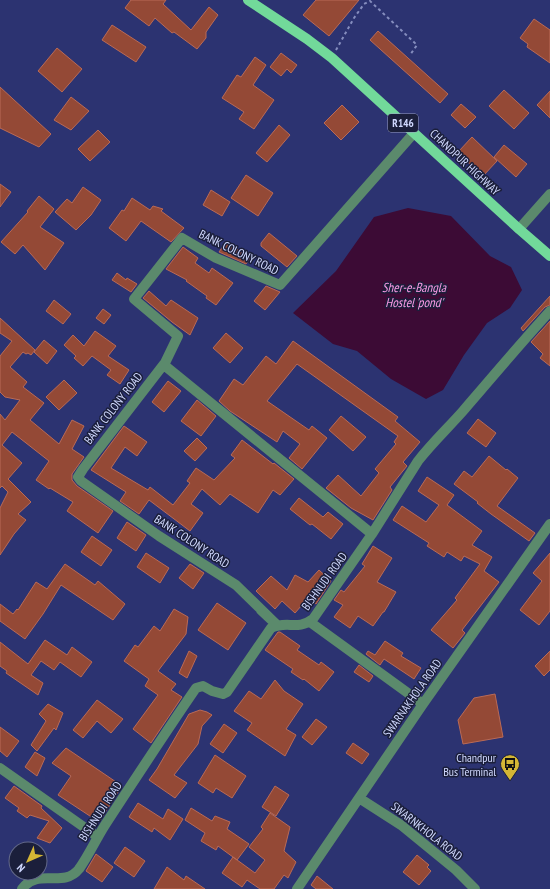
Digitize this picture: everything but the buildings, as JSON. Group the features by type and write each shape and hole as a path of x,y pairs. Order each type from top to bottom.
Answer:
{"main road":[{"name":"CHANDPUR HIGHWAY","path":"248,0 307,39 332,58 518,229 550,256"}],"street":[{"name":"BANK COLONY ROAD","path":"277,625 236,585 159,536 81,481 78,477 164,364 178,336 134,299 182,238 216,258 280,285 414,133"},
{"path":"518,229 550,194"},
{"name":"BISHNUDI ROAD","path":"22,889 28,883 37,878 66,878 71,876 78,869 196,688 203,686 222,694 227,692 271,628 284,624 296,626 303,625 313,619 372,534 418,461 550,311"},
{"path":"164,364 372,534"},
{"name":"SWARNAKHOLA ROAD","path":"297,889 423,704 550,524"},
{"path":"261,610 277,625"},
{"path":"310,622 423,704"},
{"path":"0,768 98,837"},
{"name":"SWARNKHOLA ROAD","path":"359,798 401,825 456,870 475,889"}],"path":[{"path":"332,58 354,18 364,4 370,1 417,45 410,54"}],"water":[{"name":"Sher-e-Bangla Hostel 'pond'","path":"408,208 451,216 490,256 511,267 522,290 510,308 487,323 464,355 443,390 426,399 391,379 357,351 333,344 293,313 336,271 374,217"}],"place":[{"name":"Chandpur Bus Terminal","path":"510,781"}]}
